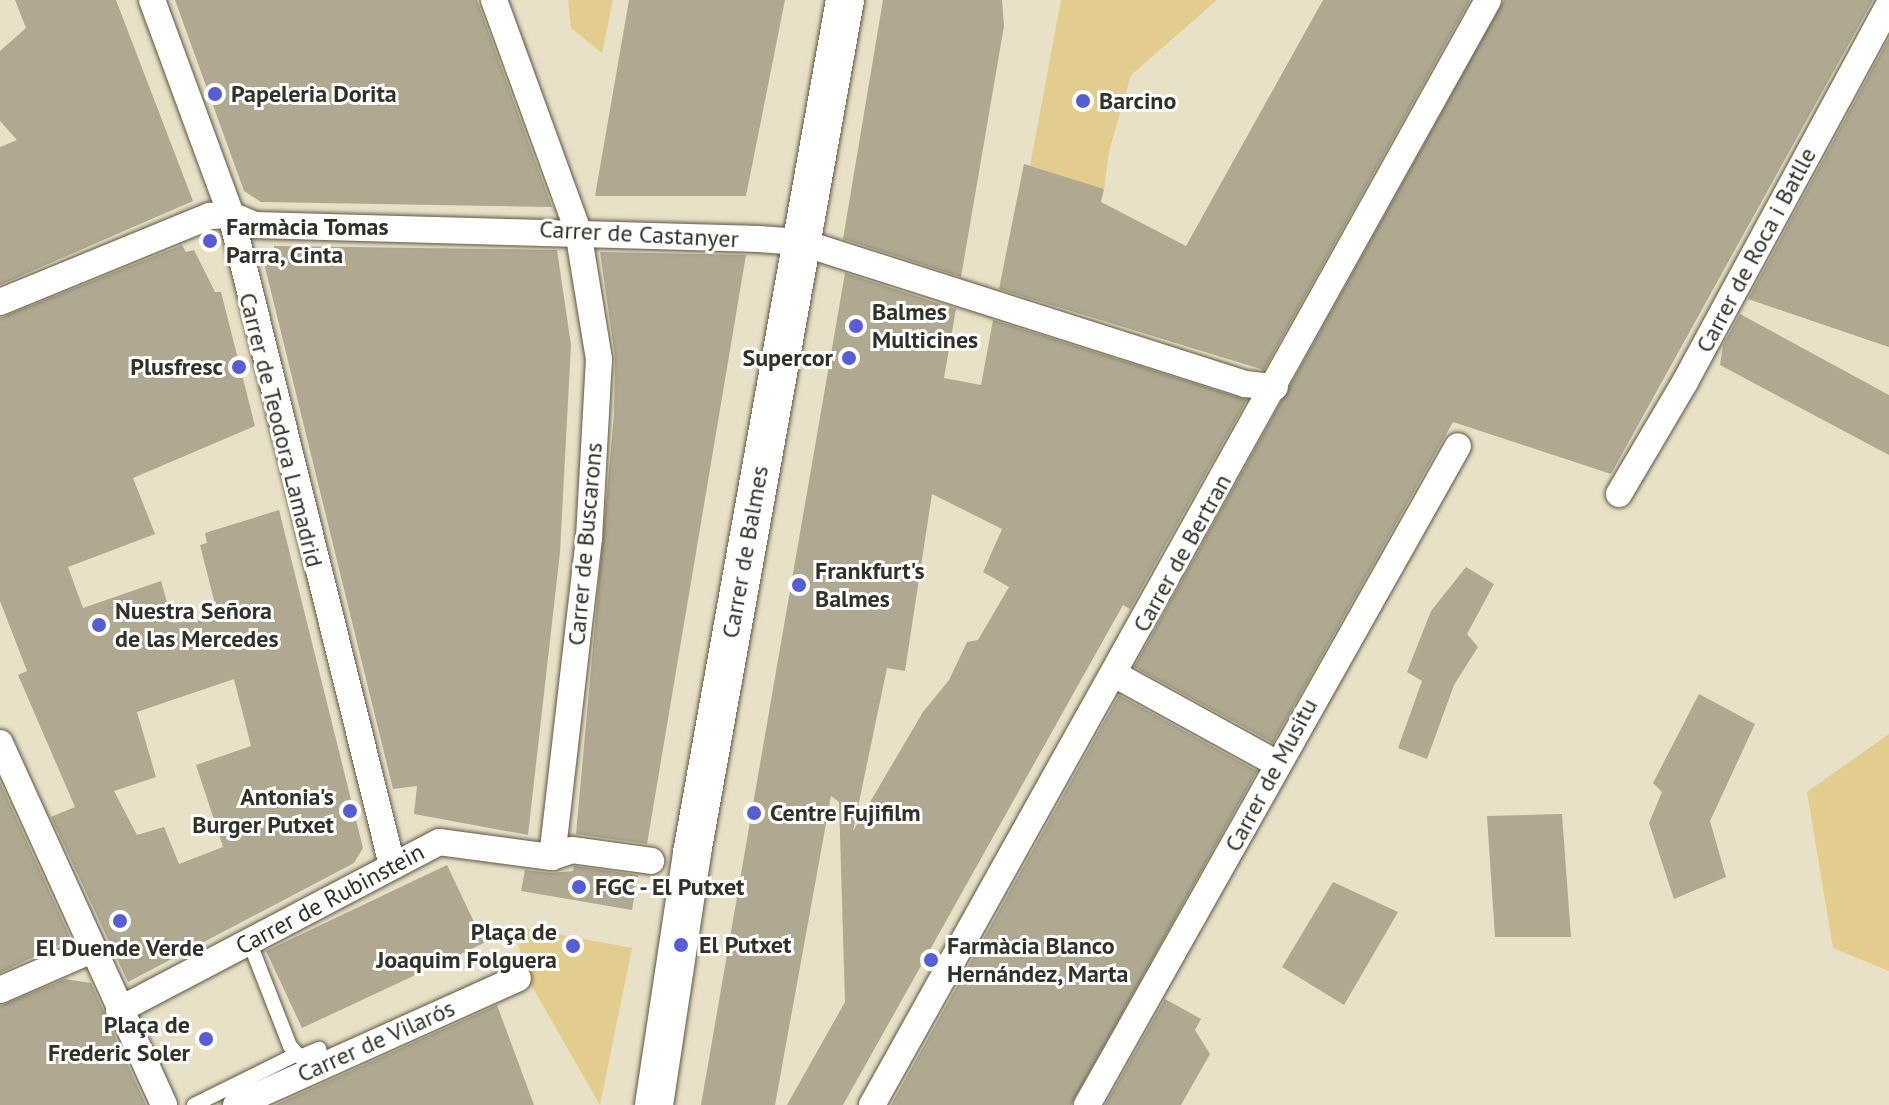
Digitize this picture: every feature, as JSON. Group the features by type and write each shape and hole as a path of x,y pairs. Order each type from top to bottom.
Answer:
{"main road":[{"name":"Carrer de Balmes","path":"654,1105 692,853 845,0"}],"street":[{"name":"Carrer de Teodora Lamadrid","path":"152,0 231,215 392,865"},
{"name":"Carrer de Buscarons","path":"494,0 578,231 599,359 589,538 552,857"},
{"name":"Carrer de Bertran","path":"872,1105 1488,0"},
{"name":"Carrer de Roca i Batlle","path":"1619,494 1685,382 1889,4"},
{"name":"Carrer de Castanyer","path":"0,302 210,216 231,215 254,225 578,231 800,242 1245,384 1275,387"},
{"name":"Carrer de Musitu","path":"1087,1105 1458,446"},
{"path":"1114,674 1278,764"},
{"path":"0,743 164,1105"},
{"name":"Carrer de Rubinstein","path":"119,1010 392,865 445,841 552,857"},
{"path":"552,857 572,850 651,861"},
{"path":"0,990 92,950"},
{"name":"Carrer de Vilarós","path":"236,1105 518,978"}],"lane":[{"path":"249,941 297,1054 300,1057 319,1049"},
{"path":"194,1105 297,1054"}],"shaded area":[{"path":"568,0 613,0 602,53 571,28"},
{"name":"Barcino","path":"1061,0 1217,0 1131,75 1109,151 1104,189 1030,166"},
{"path":"1889,734 1889,971 1833,948 1807,792"},
{"path":"514,926 632,948 600,1105 526,976"}],"building":[{"path":"15,0 116,0 193,201 0,285 0,147 17,140 0,121 0,51 26,28"},
{"path":"175,0 477,0 552,207 261,202 244,191"},
{"path":"629,0 785,0 746,196 595,196"},
{"path":"883,0 1002,0 1004,26 961,277 843,239"},
{"path":"1323,0 1470,0 1264,370 999,289 1024,164 1104,189 1101,202 1186,246"},
{"path":"1504,0 1873,0 1611,474 1453,422 1273,743 1134,667"},
{"path":"1889,38 1889,347 1748,299"},
{"path":"182,245 186,252 194,250 215,292 221,292 255,426 133,478 155,534 68,567 83,608 161,581 173,623 218,616 200,545 207,543 205,533 279,510 363,848 354,863 128,982 51,817 75,807 18,675 27,671 0,601 0,318","holes":["234,679 251,746 196,765 223,847 179,864 164,827 137,835 114,791 156,777 137,712"]},
{"path":"274,246 557,250 571,345 560,552 528,835 414,814 417,786 393,789 264,263 274,260"},
{"path":"600,252 746,255 647,844 576,834 614,415 615,357"},
{"path":"845,273 956,309 944,378 981,385 993,320 1247,400 1130,609 1123,605 843,1105 787,1105 845,1002 839,802 831,796 775,1105 701,1105","holes":["932,494 1002,529 983,572 1009,587 978,640 967,642 949,680 923,712 853,831 887,668 905,671"]},
{"path":"1740,314 1889,395 1889,455 1720,365 1723,345"},
{"path":"1466,567 1494,584 1467,634 1478,647 1454,685 1427,759 1398,748 1422,681 1407,672 1431,611"},
{"path":"1699,694 1755,724 1710,821 1726,877 1674,899 1649,823 1662,792 1653,783"},
{"path":"1119,695 1257,771 1071,1105 891,1105"},
{"path":"0,782 71,939 0,973"},
{"path":"1562,814 1571,937 1495,937 1487,816"},
{"path":"447,865 484,943 302,1028 266,951"},
{"name":"FGC - El Putxet","path":"574,866 638,875 632,910 521,891 525,870 551,873 573,871"},
{"path":"1333,882 1398,912 1344,1005 1282,967"},
{"path":"65,979 91,983 146,1105 0,1105 0,1006"},
{"path":"1165,999 1201,1019 1195,1030 1210,1054 1181,1105 1105,1105"},
{"path":"497,1005 534,1105 275,1105"}],"place":[{"name":"Papeleria Dorita","path":"215,94"},
{"name":"Barcino","path":"1083,101"},
{"name":"Farmàcia Tomas Parra, Cinta","path":"210,241"},
{"name":"Balmes Multicines","path":"856,326"},
{"name":"Supercor","path":"849,358"},
{"name":"Plusfresc","path":"239,367"},
{"name":"Frankfurt's Balmes","path":"799,585"},
{"name":"Nuestra Señora de las Mercedes","path":"99,625"},
{"name":"Antonia's Burger Putxet","path":"350,811"},
{"name":"Centre Fujifilm","path":"754,813"},
{"name":"FGC - El Putxet","path":"579,887"},
{"name":"El Duende Verde","path":"120,921"},
{"name":"El Putxet","path":"681,945"},
{"name":"Plaça de Joaquim Folguera","path":"573,946"},
{"name":"Farmàcia Blanco Hernández, Marta","path":"931,960"},
{"name":"Plaça de Frederic Soler","path":"206,1039"}]}
